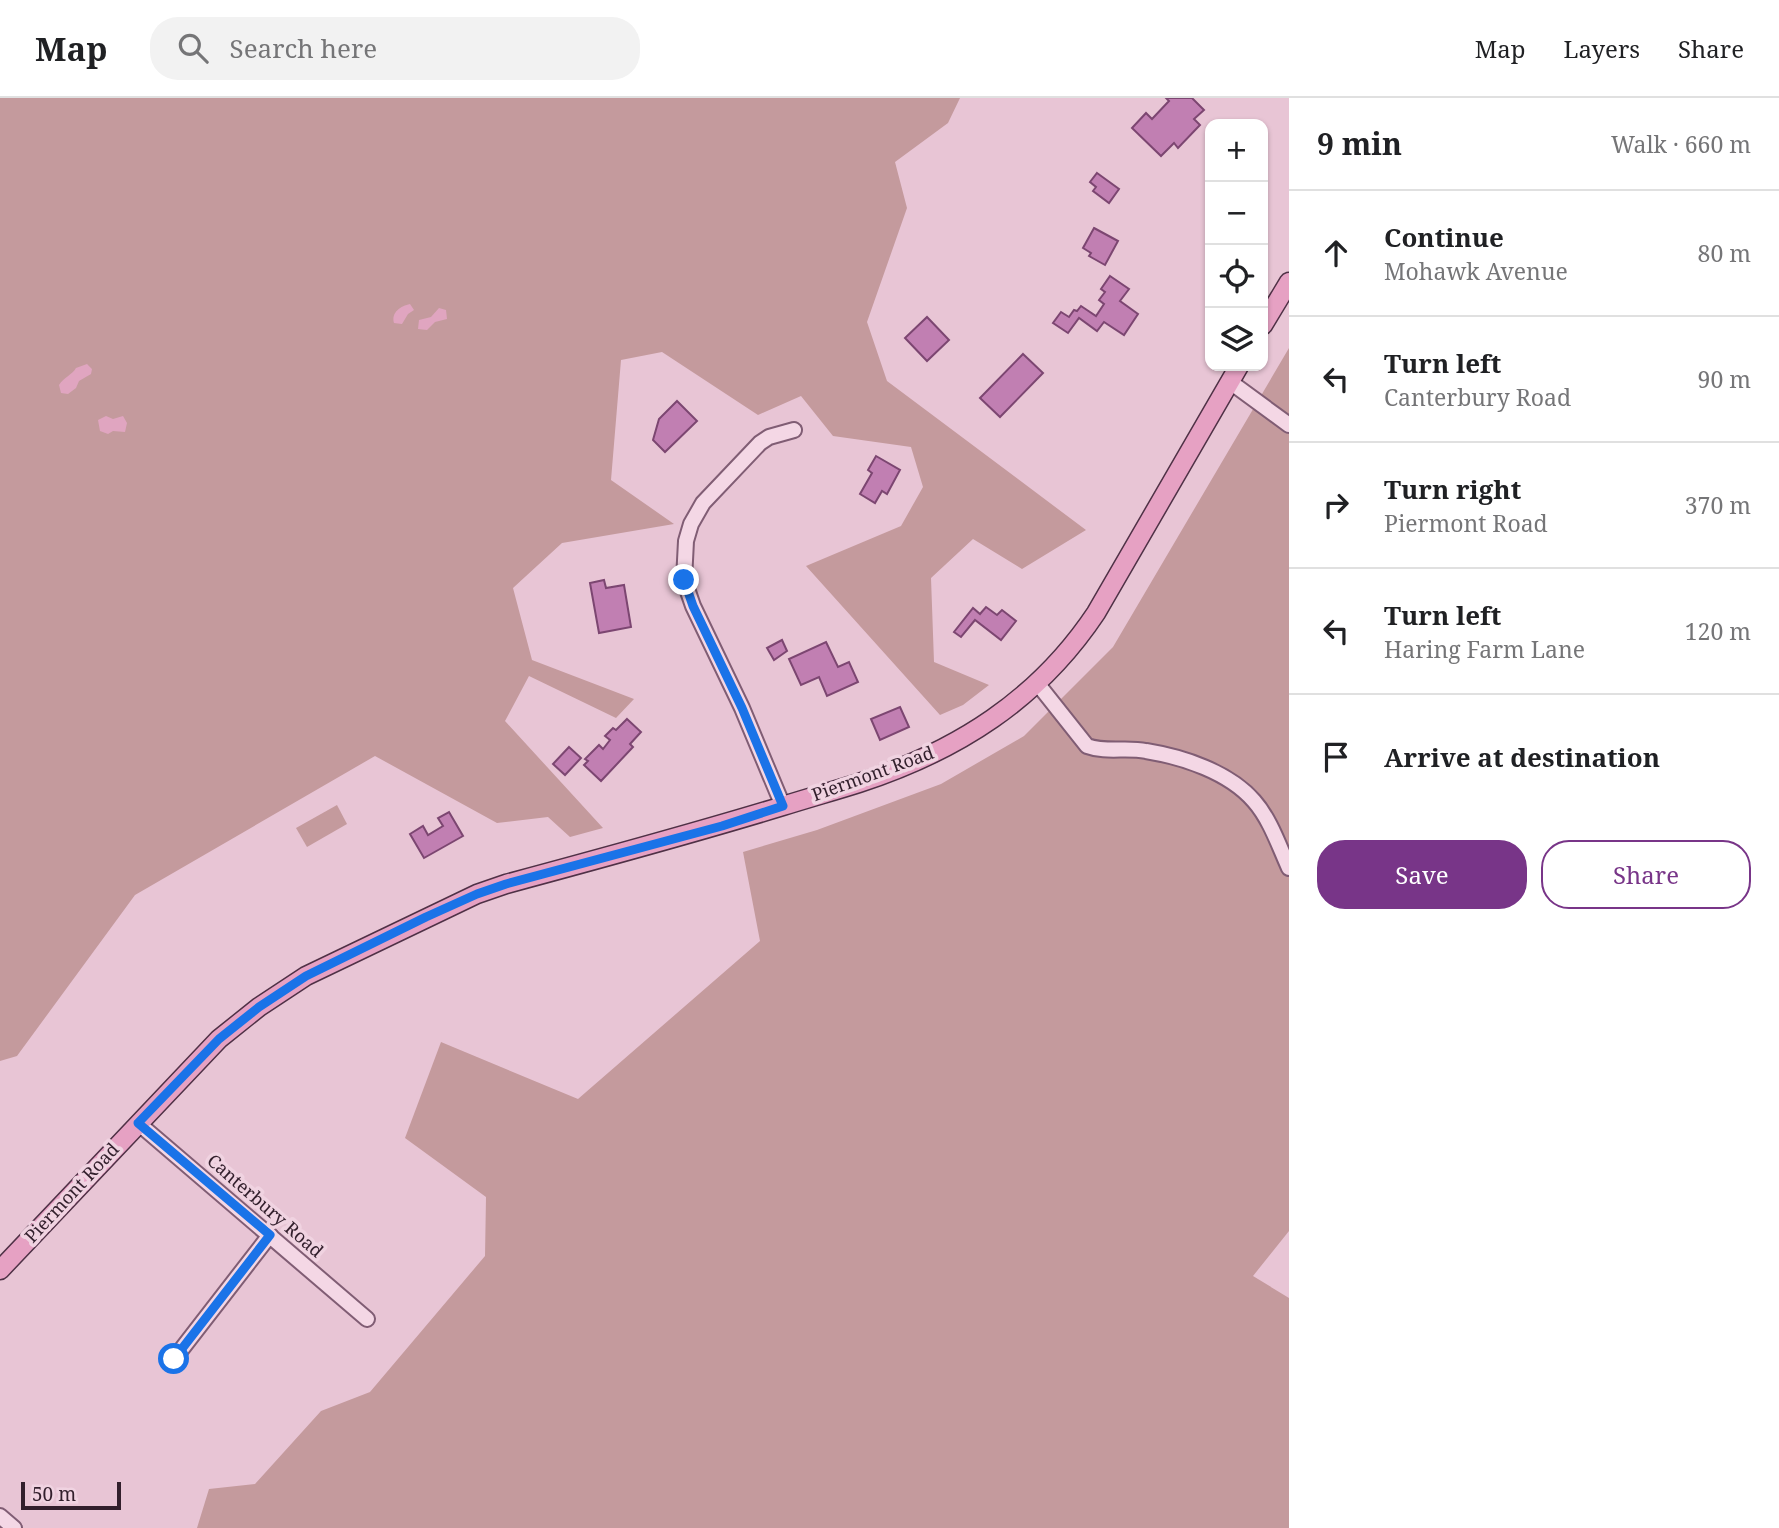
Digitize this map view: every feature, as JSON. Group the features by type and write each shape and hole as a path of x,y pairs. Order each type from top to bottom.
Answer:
{"main road":[{"path":"1268,317 1289,282"},
{"name":"Piermont Road","path":"0,1270 219,1039 259,1007 306,976 477,894 722,826 860,783 945,748 1003,713 1037,684 1078,641 1234,374"}],"street":[{"path":"1234,374 1289,425"},
{"path":"783,806 742,708 693,606 684,580 683,560 691,524 703,503 760,443 769,437 794,430"},
{"path":"1037,684 1087,747 1144,750 1162,754 1214,772 1242,790 1255,802 1266,820 1289,868"},
{"name":"Canterbury Road","path":"138,1123 367,1319"},
{"path":"174,1359 270,1235"},
{"path":"0,1516 14,1528"}],"shaded area":[{"path":"0,98 960,98 948,123 895,162 907,208 867,322 887,381 1086,530 1022,569 973,539 931,578 934,662 989,685 963,705 940,715 806,566 901,526 923,487 911,447 833,436 801,396 758,415 662,352 621,360 611,480 674,524 562,543 513,588 532,660 634,699 616,718 529,676 505,721 603,828 570,837 548,817 497,823 375,756 135,895 17,1056 0,1061"},
{"path":"1289,348 1289,1231 1253,1276 1289,1298 1289,1528 197,1528 209,1489 255,1484 321,1411 370,1392 485,1256 486,1197 405,1138 441,1042 578,1099 760,941 743,852 817,830 941,784 1024,736 1113,647"},
{"path":"337,805 347,824 307,847 296,828"}],"sand":[{"path":"410,304 414,310 402,324 394,323 397,310"},
{"path":"439,308 446,310 447,319 435,322 427,330 418,329 419,320 431,317"},
{"path":"87,364 92,369 91,374 79,381 76,388 68,394 61,393 61,382 76,368"},
{"path":"106,416 113,419 123,416 127,423 125,432 113,431 108,434 100,431 98,420"}],"building":[{"path":"1166,98 1192,98 1204,110 1194,119 1200,125 1178,148 1174,143 1161,156 1132,128 1146,113 1152,119 1169,101"},
{"path":"1097,173 1119,189 1109,203 1093,191 1096,187 1090,182"},
{"path":"1094,228 1118,241 1105,265 1089,256 1091,253 1083,248"},
{"path":"1110,276 1129,289 1120,301 1138,314 1124,335 1104,322 1097,331 1079,318 1068,333 1053,323 1061,312 1069,317 1081,306 1096,316 1104,304 1099,300 1105,292 1101,289"},
{"path":"927,317 949,340 927,361 905,338"},
{"path":"1023,354 1043,373 1000,417 980,398"},
{"path":"677,401 697,421 665,452 653,440 659,419"},
{"path":"876,456 900,470 887,494 882,491 875,503 860,494 872,473 868,470"},
{"path":"604,580 606,588 624,585 631,627 599,633 590,583"},
{"path":"986,607 997,615 1002,610 1016,621 1001,640 975,620 961,637 954,632 973,608 980,614"},
{"path":"782,640 787,651 774,660 767,648"},
{"path":"826,642 838,667 849,662 858,682 827,696 819,677 801,685 789,659"},
{"path":"900,707 909,727 880,740 871,719"},
{"path":"627,719 641,732 630,744 633,747 601,781 584,765 588,761 585,759 599,745 603,749 610,740 605,736"},
{"path":"569,747 581,758 565,775 553,764"},
{"path":"449,812 463,836 424,858 410,834 423,826 428,835 443,826 438,818"}],"route":[{"path":"174,1359 270,1235 138,1123 219,1039 259,1007 306,976 477,894 722,826 783,806 742,708 693,606 684,580"}]}
